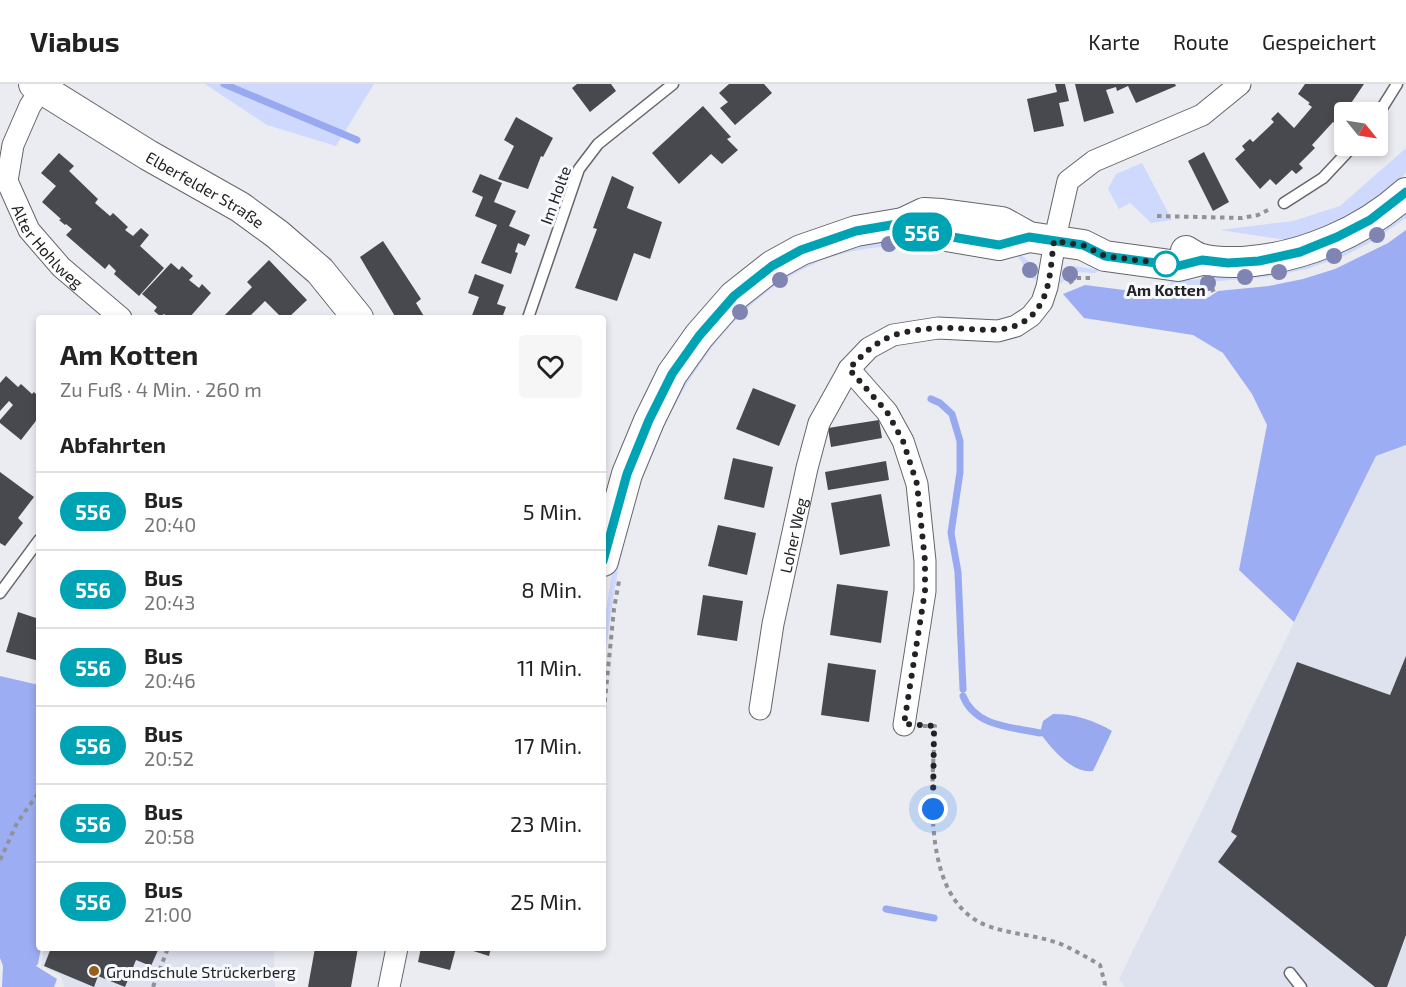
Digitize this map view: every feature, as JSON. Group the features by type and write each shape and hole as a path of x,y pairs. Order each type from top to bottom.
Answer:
{"main road":[{"name":"Elberfelder Straße","path":"37,87 148,155 240,207 277,234 320,271 356,315"},
{"path":"612,569 627,474 653,411 672,374 699,336 734,296 772,266 801,250 856,231 903,223 923,232 999,245 1042,239 1083,245 1108,238 1180,248 1202,260 1228,263 1259,261 1300,252 1337,237 1370,220 1406,192"}],"street":[{"path":"1042,239 1068,181 1094,161 1202,115 1240,84"},
{"name":"Alter Hohlweg","path":"37,87 13,145 8,181 29,230 61,267 117,315"},
{"name":"Loher Weg","path":"760,709 772,624 807,468 819,423 849,369 869,348 893,335 938,328 998,331 1016,326 1031,316 1042,302 1047,286 1042,239"},
{"path":"849,369 887,412 903,441 917,484 925,561 925,591 904,724"},
{"path":"389,987 396,951"}],"lane":[{"name":"Im Holte","path":"529,315 579,169 598,144 673,84"},
{"path":"1386,102 1397,84"},
{"path":"1284,202 1323,178 1344,156"},
{"path":"0,593 36,544"},
{"path":"1290,973 1301,987"}],"path":[{"path":"1157,216 1242,218 1258,215 1284,202"},
{"path":"606,690 614,609 612,569"},
{"path":"904,724 934,726 933,829 945,885 963,911 986,926 1062,945 1100,965 1104,987"},
{"path":"0,860 17,824 36,796"},
{"path":"153,987 167,951"}],"shaded area":[{"path":"205,84 374,84 336,146 267,125"},
{"path":"1406,148 1406,173 1390,189 1347,219 1286,240 1220,230 1293,221 1340,206"},
{"path":"1142,163 1172,220 1151,223 1130,203 1119,209 1108,189 1116,174"},
{"path":"1406,211 1406,218 1373,241 1346,255 1307,269 1267,277 1219,281 1203,286 1170,285 1171,280 1266,272"},
{"path":"1406,230 1406,445 1376,456 1294,622 1239,570 1267,425 1252,394 1223,353 1193,335 1084,318 1063,294 1085,285 1163,295 1209,297 1218,291 1269,286 1335,269 1388,243"},
{"path":"890,241 923,241 944,248 890,246 871,248 823,260 780,282 742,313 710,351 682,393 659,438 641,484 619,567 606,650 606,610 613,567 653,437 702,352 739,309 773,282 812,259 856,246"},
{"path":"1019,253 1032,264 1037,279 1033,279 1018,257 1006,255"},
{"path":"1074,266 1099,270 1095,273 1075,272 1061,283 1059,282"},
{"path":"1406,445 1406,987 1125,987 1119,979 1376,456"},
{"path":"0,676 36,684 36,951 40,951 36,966 57,979 54,987 2,987 3,966 0,958"},
{"path":"1053,714 1084,718 1112,731 1093,771 1077,768 1063,759 1040,733 1043,721"},
{"path":"44,951 274,951 275,987 64,987 61,976 41,966"}],"building":[{"path":"577,84 611,84 616,91 590,112 572,88"},
{"path":"729,84 764,84 772,93 735,125 720,108 728,102 719,93"},
{"path":"1055,84 1065,84 1069,101 1059,103 1064,126 1034,132 1027,99 1057,92"},
{"path":"1075,84 1175,84 1176,86 1136,103 1128,86 1117,91 1116,87 1106,90 1114,113 1084,122"},
{"path":"1305,84 1364,84 1352,102 1334,102 1334,122 1312,145 1315,148 1299,164 1303,168 1296,174 1292,170 1276,185 1270,179 1260,189 1235,159 1245,150 1242,146 1250,139 1253,142 1274,122 1271,119 1278,112 1295,127 1312,107 1298,94"},
{"path":"703,106 731,137 727,139 738,150 722,164 711,154 679,184 652,153"},
{"path":"516,117 553,138 543,157 541,156 528,189 498,179 514,146 504,140"},
{"path":"1204,152 1229,202 1213,211 1188,161"},
{"path":"59,153 74,166 69,171 98,199 95,203 110,216 113,213 128,227 125,230 133,236 141,228 149,235 140,246 164,268 139,296 114,274 116,271 109,264 105,269 66,235 72,229 59,220 61,219 42,202 56,186 41,173"},
{"path":"480,174 502,183 494,202 516,211 509,226 530,235 525,246 518,243 515,252 518,253 511,274 481,263 497,225 475,216 483,197 472,192"},
{"path":"612,176 634,187 627,208 662,222 650,259 634,253 617,301 575,288 597,229 593,228"},
{"path":"383,241 421,299 416,303 423,315 394,315 360,257"},
{"path":"269,260 307,300 291,315 279,315 265,301 251,315 225,315 252,287 247,282"},
{"path":"171,263 179,270 182,266 193,276 189,280 199,288 202,284 211,293 192,315 159,315 154,311 157,307 142,294"},
{"path":"475,274 504,285 497,304 506,307 503,315 472,315 479,297 468,293"},
{"path":"6,376 18,387 21,384 32,394 34,392 36,394 36,421 21,440 0,423 13,405 9,401 0,411 0,383"},
{"path":"753,388 796,405 779,446 736,429"},
{"path":"879,420 882,438 831,447 828,428"},
{"path":"733,458 773,467 764,508 724,499"},
{"path":"886,461 889,480 828,490 825,472"},
{"path":"0,472 34,497 18,518 23,523 5,546 0,543"},
{"path":"881,494 890,546 840,555 831,503"},
{"path":"718,525 756,533 747,575 708,566"},
{"path":"837,584 888,591 881,643 830,635"},
{"path":"703,595 743,601 737,641 697,635"},
{"path":"18,612 36,618 36,660 6,652"},
{"path":"1406,656 1406,935 1387,987 1375,987 1218,862 1237,836 1231,832 1297,662 1390,695"},
{"path":"828,663 876,670 869,722 821,715"},
{"name":"Grundschule Strückerberg","path":"50,951 158,951 151,966 136,960 125,987 98,976 94,987 44,966"},
{"path":"314,951 357,951 351,987 308,987"},
{"path":"420,951 455,951 450,970 418,962"},
{"path":"473,951 490,951 489,956"}],"waterway":[{"path":"224,84 357,140"},
{"path":"931,399 940,403 952,414 960,441 960,472 951,533 958,572 963,689"},
{"path":"963,696 976,714 985,720 1006,727 1040,733"},
{"path":"886,909 934,918"}],"bus line":[{"name":"556","path":"606,546 627,474 649,420 672,374 699,336 734,296 772,266 801,250 856,231 903,223 923,232 999,245 1029,237 1083,245 1105,256 1178,266 1202,260 1228,263 1259,261 1300,252 1337,237 1370,220 1406,192"}],"place":[{"name":"Am Kotten","path":"1166,264"},
{"name":"Grundschule Strückerberg","path":"94,971"}],"route":[{"path":"933,809 934,726 904,724 925,591 925,561 917,484 903,441 887,412 849,369 869,348 893,335 938,328 998,331 1016,326 1031,316 1042,302 1047,286 1054,241 1083,245 1105,256 1166,264"}]}
